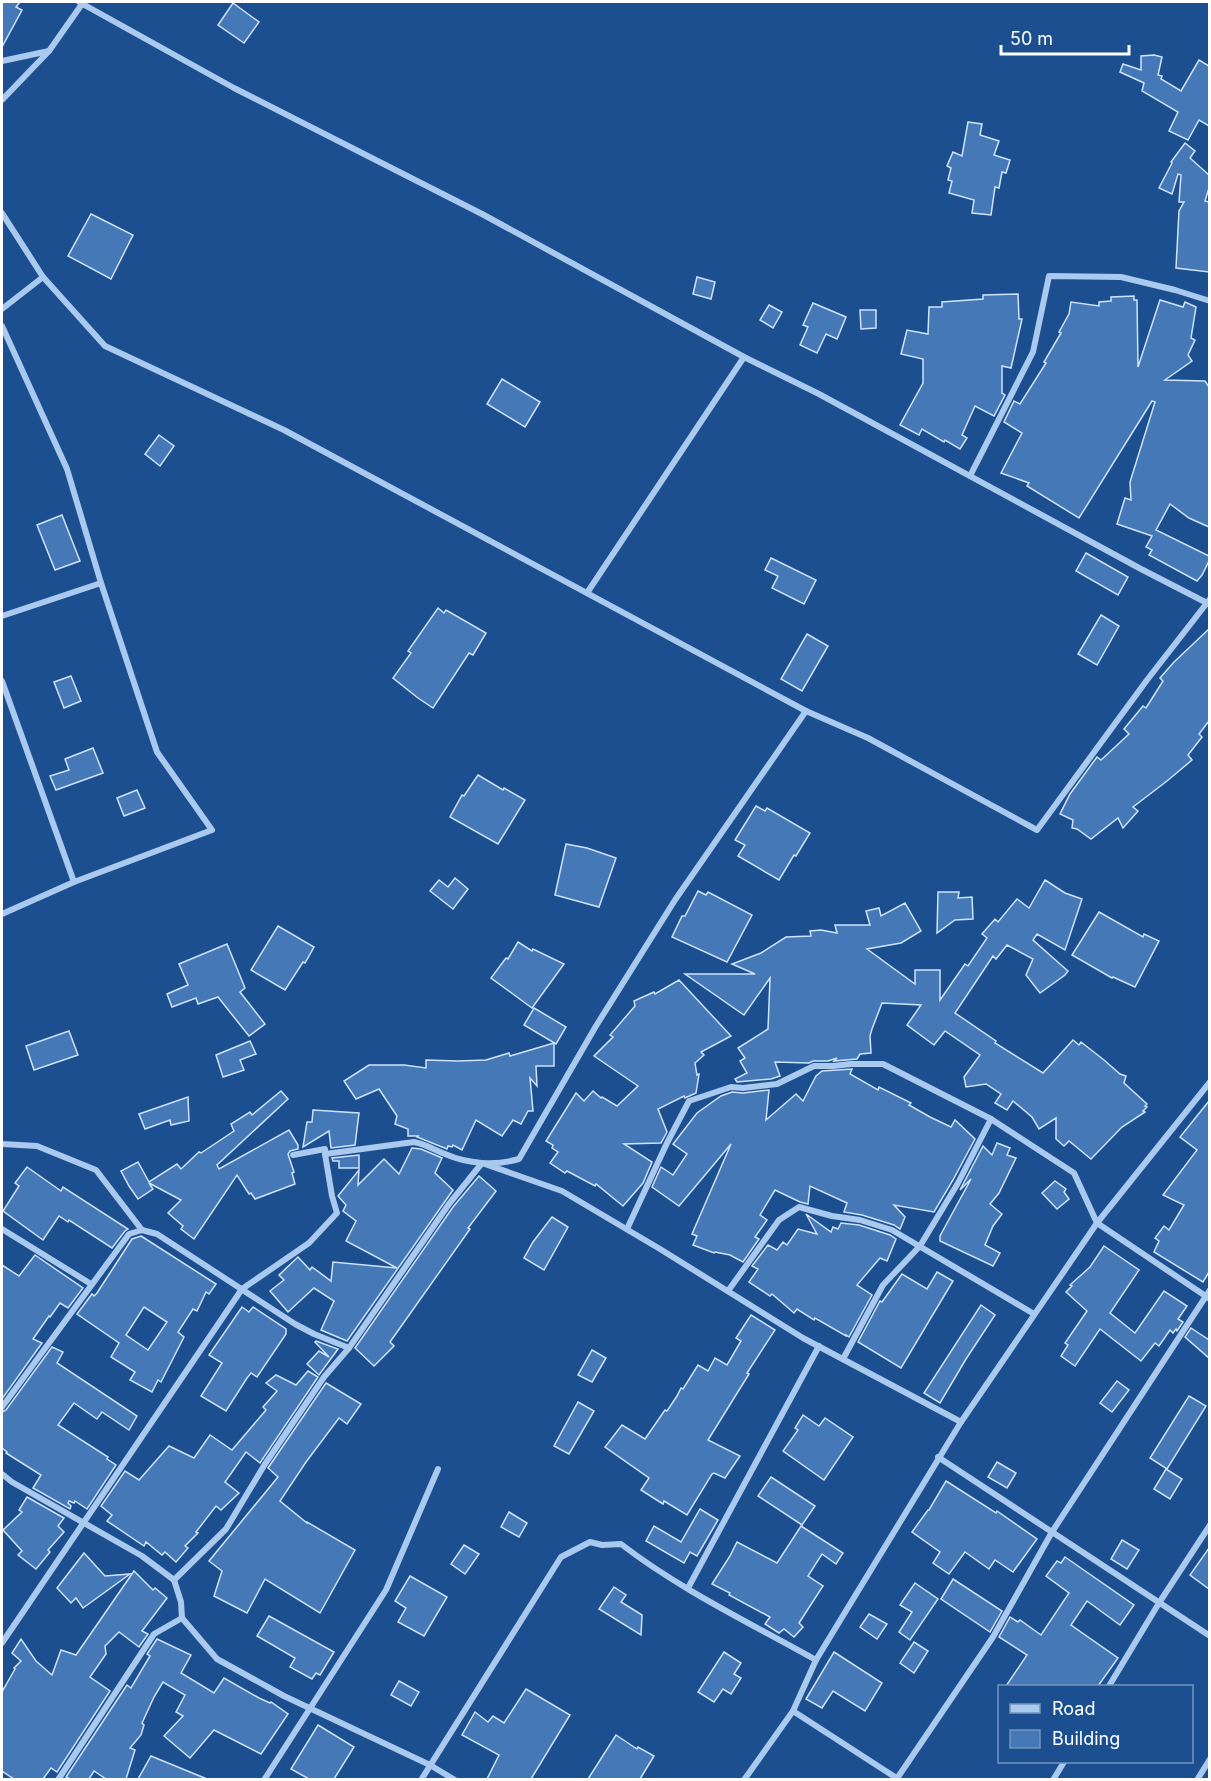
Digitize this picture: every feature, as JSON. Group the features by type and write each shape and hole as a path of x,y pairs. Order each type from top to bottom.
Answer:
{"street":[{"path":"2,100 49,51 80,3 234,88 482,214 744,357 819,393 1141,570 1208,602 1147,680 1037,830 868,738 806,711 284,430 105,346 43,277 2,213"},
{"path":"2,61 49,51"},
{"path":"970,476 1033,352 1049,276 1120,277 1209,301"},
{"path":"2,309 43,277"},
{"path":"2,326 67,469 101,583 157,752 212,830 74,882 2,914"},
{"path":"587,593 744,357"},
{"path":"2,616 101,583"},
{"path":"2,681 74,882"},
{"path":"482,1163 504,1163 519,1159 596,1026 675,900 806,711"},
{"path":"627,1229 689,1101 731,1087 777,1084 814,1066 883,1064 991,1119 1074,1173 1097,1223 1208,1295 1053,1532 993,1637 897,1779 793,1711"},
{"path":"744,1779 793,1711 816,1660 961,1422 1097,1223 1209,1082"},
{"path":"843,1359 883,1285 920,1246 958,1183 991,1119"},
{"path":"325,1154 414,1142 427,1144 445,1155 482,1163 562,1191 819,1347 961,1422"},
{"path":"2,1144 38,1146 96,1170 142,1230"},
{"path":"2,1643 242,1289 309,1243 337,1213 325,1149 293,1155"},
{"path":"174,1580 226,1529 265,1464 324,1377 349,1348 448,1204 482,1163"},
{"path":"728,1291 779,1220 799,1207 832,1216 860,1220 892,1230 1034,1314"},
{"path":"2,1229 91,1284"},
{"path":"2,1407 129,1234 142,1230 157,1234 295,1324 349,1348"},
{"path":"688,1588 819,1347"},
{"path":"939,1457 1209,1636"},
{"path":"264,1779 386,1590 438,1468"},
{"path":"2,1474 12,1482 142,1556 174,1580 181,1602 182,1618 217,1659 284,1696 455,1779"},
{"path":"1110,1685 1209,1525"},
{"path":"421,1779 561,1557 591,1542 602,1545 621,1544 688,1588 816,1660"},
{"path":"58,1779 154,1634 182,1618"},
{"path":"1197,1779 1209,1759"},
{"path":"1053,1779 1063,1763"}],"building":[{"path":"2,2 20,2 16,7 22,10 2,47"},
{"path":"233,3 259,22 244,43 218,25"},
{"path":"1141,56 1162,57 1158,75 1162,76 1161,79 1181,91 1199,60 1209,66 1209,126 1199,120 1188,140 1169,131 1178,112 1142,91 1144,83 1120,72 1123,64 1141,70"},
{"path":"968,122 982,124 980,135 999,141 994,155 1010,160 1006,173 1002,172 999,188 995,187 991,215 972,213 974,200 949,193 952,181 948,180 951,168 947,166 953,152 962,156"},
{"path":"1185,143 1195,151 1190,158 1209,175 1209,188 1205,201 1209,202 1209,272 1176,268 1179,211 1184,202 1179,202 1181,175 1178,174 1172,194 1159,188 1171,162"},
{"path":"91,214 133,235 111,279 68,256"},
{"path":"697,277 715,282 711,299 693,294"},
{"path":"1018,294 1019,319 1022,319 1011,368 1002,366 1002,393 1005,395 994,416 975,406 962,435 967,438 960,449 922,429 919,435 900,425 923,383 923,359 901,354 907,330 928,334 929,307 942,307 942,302 983,299 983,295"},
{"path":"1134,296 1134,300 1137,300 1138,367 1160,300 1183,307 1185,302 1196,307 1191,338 1195,340 1188,355 1192,361 1165,380 1205,381 1209,387 1209,527 1189,518 1170,504 1156,530 1209,556 1209,561 1197,581 1149,555 1152,550 1146,547 1152,536 1117,524 1125,498 1131,500 1130,482 1155,402 1152,401 1079,518 1027,486 1029,483 1001,473 1022,433 1004,422 1014,401 1020,404 1046,363 1044,362 1069,314 1071,302 1099,306 1099,302 1111,301 1111,297"},
{"path":"813,303 846,317 837,339 826,334 817,353 800,345 808,327 803,325"},
{"path":"769,305 782,312 773,328 760,320"},
{"path":"860,310 876,310 876,328 861,329"},
{"path":"502,379 540,402 525,427 487,404"},
{"path":"159,435 174,446 160,466 145,454"},
{"path":"62,515 80,561 55,570 37,525"},
{"path":"1086,553 1128,577 1118,595 1076,571"},
{"path":"771,558 816,580 804,604 772,588 778,576 765,570"},
{"path":"438,608 444,613 446,610 486,633 473,655 469,653 433,708 393,678 411,653 408,651"},
{"path":"1101,615 1119,626 1097,665 1078,654"},
{"path":"1209,629 1209,721 1199,734 1202,737 1188,755 1192,760 1133,807 1138,811 1123,828 1118,818 1091,839 1072,828 1073,820 1060,814 1070,794 1097,757 1101,760 1129,734 1124,729 1143,706 1146,708 1163,681 1160,678"},
{"path":"807,634 828,646 802,691 781,679"},
{"path":"71,676 81,701 64,708 54,682"},
{"path":"93,748 103,773 56,790 50,776 69,770 65,759"},
{"path":"478,775 525,800 498,844 450,817 462,795 464,796"},
{"path":"137,790 145,808 124,816 117,798"},
{"path":"756,806 765,811 767,808 810,833 779,880 738,856 745,845 735,840"},
{"path":"566,844 587,848 616,858 599,907 555,895"},
{"path":"455,878 468,889 453,909 430,891 439,880 448,887"},
{"path":"1045,880 1065,893 1082,899 1065,950 1037,934 1033,940 1068,971 1040,993 1026,975 1033,959 1007,945 996,959 993,956 955,1013 996,1041 995,1043 1043,1073 1073,1040 1079,1045 1081,1042 1120,1074 1126,1076 1124,1083 1147,1104 1143,1111 1145,1112 1122,1127 1091,1159 1069,1141 1064,1146 1056,1139 1056,1118 1039,1129 1032,1117 1013,1101 1007,1110 995,1103 1001,1094 986,1084 966,1087 964,1077 980,1055 945,1031 934,1045 907,1025 921,1005 882,1003 870,1036 871,1053 860,1054 857,1059 834,1061 837,1058 809,1063 775,1062 780,1076 737,1082 735,1079 747,1073 740,1061 745,1058 738,1048 768,1029 770,978 744,1015 685,974 755,974 732,964 761,953 786,937 811,936 810,931 821,930 837,933 835,925 870,925 866,911 879,908 881,916 905,903 921,931 901,943 867,949 915,984 915,970 940,970 940,1000 965,964 968,966 987,938 982,934 995,919 998,922 1017,899 1029,908"},
{"path":"698,891 706,895 708,892 752,915 727,962 672,937"},
{"path":"938,892 959,892 958,898 972,897 973,919 955,920 937,933"},
{"path":"1099,912 1143,937 1144,934 1159,941 1135,987 1112,978 1072,955"},
{"path":"278,926 314,947 285,990 251,970"},
{"path":"518,942 532,951 533,949 564,964 532,1008 491,978 506,958 508,959"},
{"path":"227,944 245,988 240,992 265,1024 249,1036 218,997 198,1004 196,998 172,1007 167,994 188,985 179,964"},
{"path":"679,980 731,1036 701,1052 704,1055 695,1063 697,1075 699,1074 696,1093 685,1098 684,1096 658,1109 667,1132 661,1143 624,1144 652,1162 643,1183 623,1206 596,1184 595,1186 567,1171 565,1173 550,1163 558,1152 546,1141 576,1093 584,1101 593,1091 617,1106 638,1086 594,1056 613,1037 610,1035 635,1006 634,1001 654,992 655,994"},
{"path":"534,1008 566,1027 556,1044 524,1025"},
{"path":"69,1031 78,1055 34,1070 26,1046"},
{"path":"250,1041 256,1054 240,1060 244,1070 223,1077 216,1055"},
{"path":"554,1043 554,1066 536,1066 537,1086 530,1078 533,1111 528,1111 521,1124 513,1120 502,1136 476,1120 462,1150 453,1145 448,1146 447,1149 418,1136 408,1136 408,1129 395,1124 397,1116 379,1089 356,1099 344,1081 369,1065 404,1065 426,1068 426,1060 486,1060 509,1053 510,1056"},
{"path":"852,1069 850,1074 878,1090 879,1087 911,1103 909,1105 930,1117 951,1127 955,1120 975,1139 934,1212 894,1205 905,1217 900,1229 862,1215 844,1212 847,1203 810,1186 808,1204 775,1190 760,1215 767,1220 755,1237 759,1239 743,1262 730,1255 714,1253 693,1245 697,1236 692,1234 731,1144 679,1206 652,1187 661,1167 673,1175 687,1154 673,1144 697,1113 721,1096 732,1092 769,1090 766,1120 796,1094 803,1101 816,1076 822,1071"},
{"path":"281,1091 288,1099 217,1165 219,1169 289,1130 298,1145 298,1149 288,1154 295,1184 255,1199 237,1175 194,1239 181,1229 183,1226 168,1213 181,1200 149,1183 153,1189 138,1199 129,1186 121,1171 138,1162 149,1182 177,1164 181,1169 199,1152 201,1153 234,1131 231,1124 250,1112 252,1115"},
{"path":"188,1097 189,1121 171,1125 170,1120 145,1129 139,1114"},
{"path":"1209,1101 1209,1272 1203,1282 1154,1252 1159,1241 1155,1238 1164,1226 1169,1230 1184,1205 1163,1195 1197,1150 1180,1137"},
{"path":"313,1110 359,1113 355,1145 331,1148 329,1131 303,1147 307,1122 312,1122"},
{"path":"997,1143 1010,1148 1007,1155 1016,1158 999,1193 990,1204 1002,1214 993,1226 985,1245 1000,1253 993,1266 940,1241 940,1236 971,1179 960,1190 983,1146 992,1155"},
{"path":"412,1148 421,1149 442,1158 435,1173 453,1190 347,1341 321,1330 334,1301 314,1288 288,1312 270,1291 284,1280 279,1275 298,1257 310,1270 312,1267 331,1281 333,1262 397,1268 346,1241 356,1221 343,1211 346,1205 338,1196 359,1170 358,1185 384,1159 399,1174"},
{"path":"359,1155 359,1168 339,1168 339,1161 333,1161 332,1158"},
{"path":"27,1167 61,1191 63,1187 128,1229 112,1248 59,1216 43,1240 3,1211 19,1186 15,1183"},
{"path":"479,1176 496,1191 390,1342 394,1346 374,1366 355,1348 453,1207"},
{"path":"1055,1181 1066,1189 1064,1192 1069,1199 1057,1209 1042,1193"},
{"path":"806,1214 831,1232 833,1227 838,1229 841,1223 859,1225 896,1239 887,1261 880,1258 857,1285 872,1295 849,1337 797,1309 794,1313 772,1294 770,1296 749,1282 758,1269 752,1266 768,1245 777,1250 783,1242 787,1245 798,1229 817,1234"},
{"path":"552,1217 568,1227 544,1270 524,1258"},
{"path":"141,1236 216,1284 209,1294 206,1292 197,1311 193,1309 178,1332 184,1337 161,1382 158,1380 152,1392 130,1380 135,1372 111,1357 119,1343 77,1314 92,1294 94,1296 97,1293 132,1239","holes":["144,1307 167,1322 148,1350 126,1335"]},
{"path":"1104,1246 1139,1270 1110,1313 1135,1333 1164,1291 1187,1306 1178,1319 1183,1322 1177,1331 1176,1329 1173,1333 1170,1330 1159,1346 1155,1343 1141,1361 1100,1329 1075,1366 1061,1356 1068,1345 1065,1343 1087,1311 1066,1292 1072,1286 1070,1285 1090,1267"},
{"path":"35,1255 83,1288 68,1308 60,1303 49,1316 33,1339 42,1343 2,1399 2,1265 19,1276"},
{"path":"937,1272 953,1281 901,1368 858,1342 880,1301 882,1302 902,1274 927,1289"},
{"path":"981,1305 995,1315 940,1403 924,1393"},
{"path":"242,1307 249,1312 253,1307 286,1329 286,1334 257,1377 251,1373 247,1378 226,1411 201,1396 222,1363 209,1355"},
{"path":"751,1315 775,1330 708,1440 740,1456 725,1478 712,1474 687,1515 641,1490 649,1478 605,1447 622,1425 645,1439 698,1365 708,1371 715,1358 727,1365 741,1341 736,1338"},
{"path":"1191,1328 1209,1340 1209,1358 1185,1337"},
{"path":"316,1341 338,1349 319,1375 307,1364 319,1351 329,1357"},
{"path":"52,1347 63,1352 57,1363 137,1416 129,1430 102,1412 97,1419 74,1403 58,1425 108,1457 107,1459 116,1465 87,1509 75,1501 74,1503 69,1501 70,1509 33,1488 41,1475 6,1453 2,1448 2,1412 6,1410"},
{"path":"592,1350 606,1358 592,1382 578,1375"},
{"path":"308,1371 318,1377 260,1463 246,1452 225,1482 239,1493 221,1510 216,1506 196,1532 198,1533 185,1546 188,1548 176,1562 165,1552 162,1555 146,1542 144,1546 107,1521 112,1515 101,1506 125,1471 139,1480 169,1446 194,1458 210,1435 232,1450 266,1410 263,1407 277,1391 266,1383 276,1375 296,1385"},
{"path":"1117,1381 1129,1390 1112,1412 1100,1403"},
{"path":"326,1383 361,1404 347,1424 339,1418 280,1501 307,1523 355,1550 320,1613 265,1579 247,1613 214,1596 222,1571 209,1561 278,1477 268,1468"},
{"path":"1189,1396 1206,1406 1167,1469 1150,1458"},
{"path":"578,1402 594,1411 569,1454 554,1446"},
{"path":"803,1415 819,1426 825,1418 853,1437 824,1480 783,1451 798,1430 795,1428"},
{"path":"997,1462 1016,1473 1007,1488 988,1477"},
{"path":"1166,1469 1182,1479 1170,1499 1154,1489"},
{"path":"771,1477 815,1506 802,1525 758,1496"},
{"path":"946,1481 996,1513 997,1511 1037,1539 1013,1572 995,1560 989,1569 965,1552 949,1574 933,1563 940,1552 912,1532 929,1510"},
{"path":"27,1497 64,1518 58,1526 64,1532 48,1550 50,1552 36,1569 18,1555 22,1551 3,1530 22,1512 19,1510"},
{"path":"700,1509 718,1520 697,1556 690,1552 684,1563 646,1541 654,1526 681,1542"},
{"path":"509,1512 527,1523 519,1537 501,1527"},
{"path":"801,1526 843,1553 836,1564 822,1554 808,1576 823,1586 799,1623 803,1627 794,1637 784,1629 779,1633 765,1624 770,1617 712,1584 737,1542 777,1563"},
{"path":"1122,1540 1139,1550 1127,1569 1111,1559"},
{"path":"464,1545 479,1554 465,1574 451,1564"},
{"path":"1209,1548 1209,1589 1190,1575"},
{"path":"84,1553 105,1576 130,1574 83,1608 76,1598 71,1603 57,1588"},
{"path":"1065,1557 1134,1605 1120,1625 1087,1601 1071,1625 1118,1658 1099,1685 1007,1685 1027,1655 999,1637 1010,1617 1018,1622 1020,1620 1041,1635 1069,1593 1046,1576 1057,1561 1061,1563"},
{"path":"134,1571 153,1590 155,1588 167,1598 142,1631 148,1634 139,1647 119,1632 105,1646 106,1654 90,1677 110,1691 57,1772 51,1768 43,1779 14,1779 2,1771 2,1692 14,1668 21,1661 12,1653 21,1639 36,1661 52,1675 61,1650 76,1655"},
{"path":"410,1576 447,1597 424,1636 398,1622 406,1608 395,1601"},
{"path":"953,1579 1002,1611 990,1632 941,1599"},
{"path":"915,1583 938,1599 910,1640 899,1632 912,1612 900,1605"},
{"path":"614,1587 626,1595 621,1602 642,1615 641,1635 599,1609"},
{"path":"869,1614 887,1624 877,1639 860,1627"},
{"path":"269,1616 334,1652 320,1675 316,1673 312,1679 290,1667 295,1658 257,1636"},
{"path":"157,1639 191,1655 181,1673 214,1693 224,1678 259,1698 271,1702 288,1714 261,1754 214,1730 190,1758 164,1736 183,1716 176,1712 185,1695 163,1682 142,1723 144,1725 141,1735 130,1748 135,1750 126,1779 106,1779 94,1771 89,1779 66,1777 127,1685 131,1688 150,1656 147,1654"},
{"path":"914,1642 928,1651 914,1673 900,1663"},
{"path":"724,1652 741,1663 734,1674 741,1678 731,1694 723,1689 714,1702 698,1692"},
{"path":"834,1652 882,1683 865,1711 833,1691 822,1708 806,1699"},
{"path":"399,1681 419,1692 411,1706 391,1695"},
{"path":"526,1689 570,1715 531,1779 487,1779 499,1755 462,1735 475,1712 488,1722 493,1716 504,1723"},
{"path":"318,1725 354,1747 334,1779 309,1779 291,1769"},
{"path":"616,1735 637,1749 638,1747 654,1756 640,1779 588,1779"},
{"path":"151,1756 207,1779 138,1779"}]}
